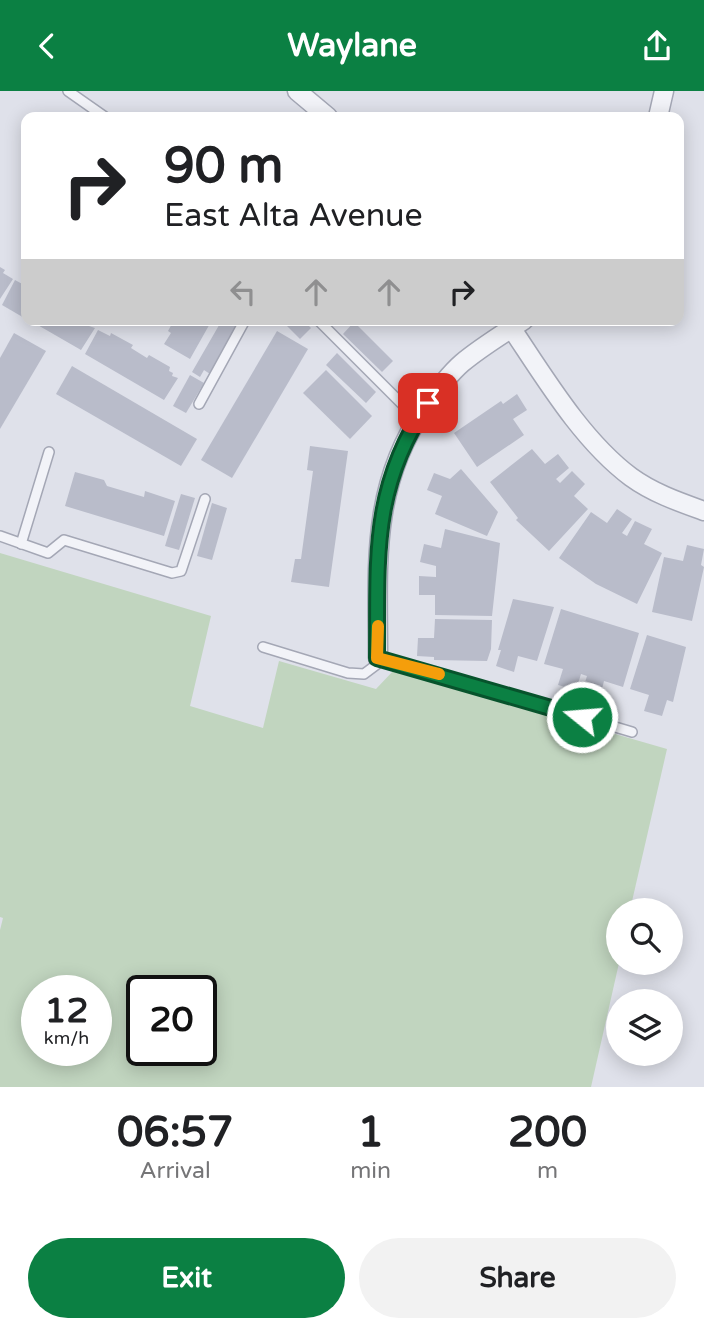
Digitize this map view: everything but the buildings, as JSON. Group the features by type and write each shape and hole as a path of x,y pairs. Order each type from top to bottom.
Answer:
{"street":[{"path":"297,91 322,112"},
{"path":"659,112 664,91"},
{"path":"377,658 381,519 393,468 418,418 438,388 461,364 510,326"},
{"path":"516,326 577,422 603,452 631,477 667,497 704,511"}],"lane":[{"path":"68,91 98,112"},
{"path":"199,404 241,326"},
{"path":"324,326 418,418"},
{"path":"22,544 49,452"},
{"path":"0,536 48,553 64,540 172,573 181,571 205,499"},
{"path":"263,647 348,673 364,674 376,665 377,658 632,732"}],"green space":[{"path":"0,553 211,616 190,706 263,728 279,661 376,689 394,670 667,749 633,898 606,898 606,975 616,975 613,989 606,989 606,1021 591,1087 0,1087 0,930 3,918 0,917"}],"slow traffic":[{"path":"378,626 377,658 439,674"}],"route":[{"path":"428,403 405,441 386,493 379,543 377,658 582,717"}]}
